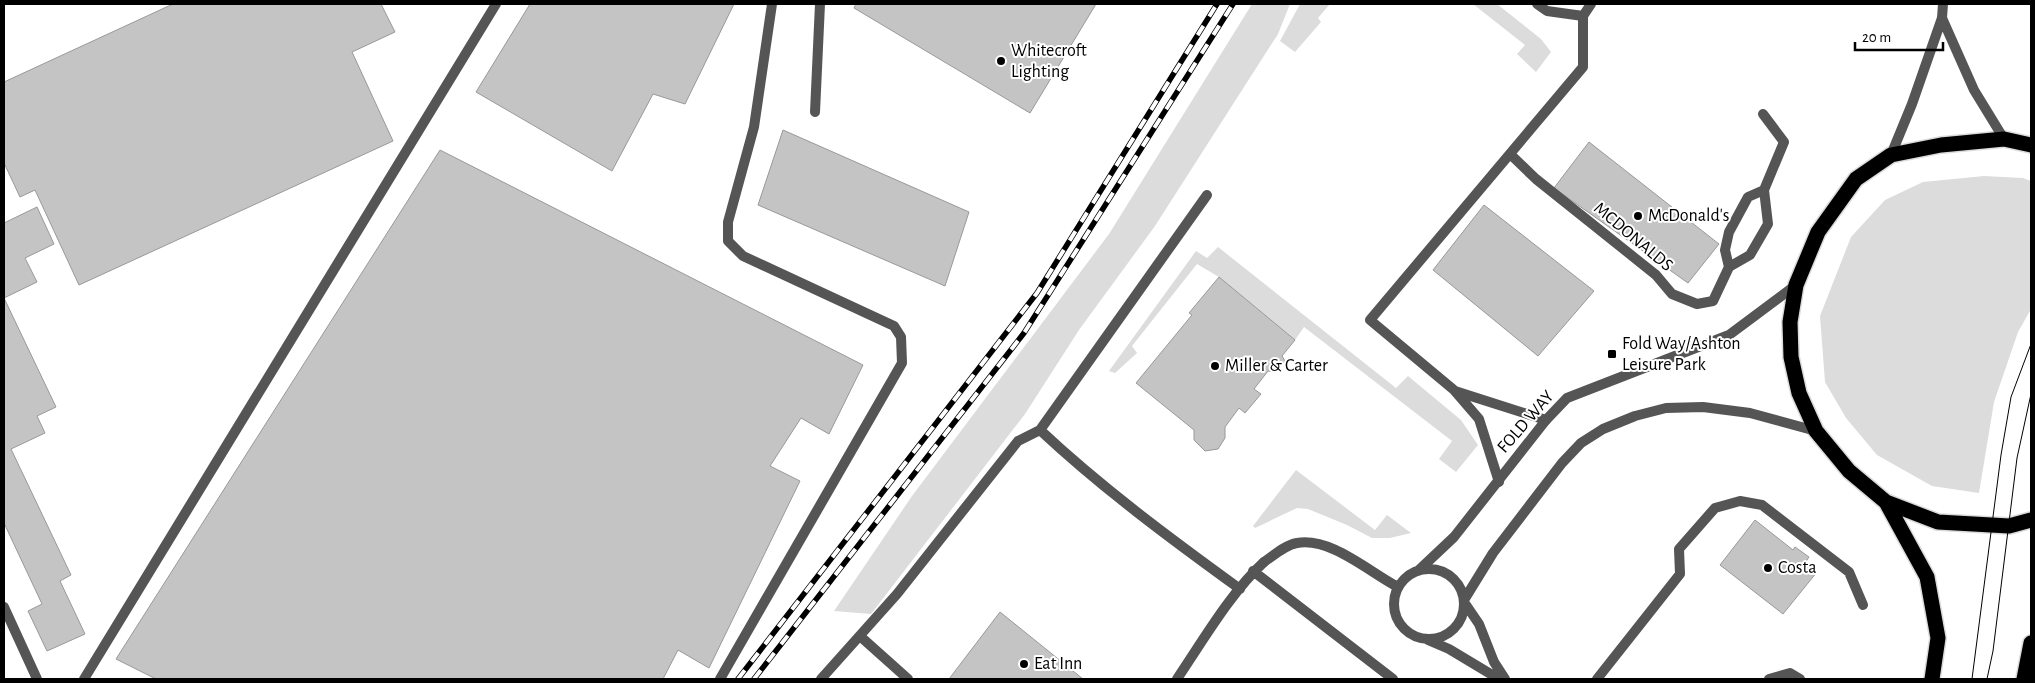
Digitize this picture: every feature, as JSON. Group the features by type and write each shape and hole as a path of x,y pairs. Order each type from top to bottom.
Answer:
{"highway":[{"path":"2031,146 2004,139 1941,145 1891,155 1856,179 1818,232 1796,285 1790,322 1791,357 1799,393 1816,431 1849,471 1886,502 1938,522 2009,526 2031,520"},
{"path":"1886,502 1927,577 1938,638 1932,679"},
{"path":"2024,679 2031,643"}],"street":[{"path":"84,679 496,4"},
{"path":"720,679 902,363 901,337 894,326 743,256 728,241 728,222 754,127 772,4"},
{"path":"815,112 820,4"},
{"path":"1537,4 1547,11 1583,16"},
{"path":"1498,482 1478,419 1454,390 1370,320 1583,67 1583,16 1591,4"},
{"path":"1891,155 1912,104 1942,18 1943,4"},
{"path":"1942,18 1974,90 2004,139"},
{"name":"MCDONALDS","path":"1510,154 1536,179 1656,275 1672,294 1697,304 1713,300 1730,267 1750,254 1768,224 1764,190 1784,142 1763,114"},
{"path":"1730,267 1725,250 1729,232 1748,197 1764,190"},
{"path":"821,679 860,637 1018,441 1040,430 1207,195"},
{"name":"FOLD WAY","path":"1420,570 1454,537 1546,420 1567,398 1729,335 1796,285"},
{"path":"1454,390 1546,420"},
{"path":"1426,639 1438,638 1448,633 1457,625 1462,614 1464,601 1493,553 1562,463 1581,443 1603,429 1635,416 1666,408 1703,406 1750,413 1816,431"},
{"path":"1040,430 1076,464 1194,556 1240,589"},
{"path":"1597,679 1680,574 1678,549 1715,508 1740,501 1762,505 1848,572 1863,605"},
{"path":"1177,679 1254,571 1279,551 1296,543 1314,542 1335,550 1398,587"},
{"path":"1500,679 1449,649 1414,636 1405,629 1398,620 1394,609 1394,598 1398,587 1410,574 1420,570 1440,570 1456,582 1464,601 1479,624 1494,662 1505,679"},
{"path":"1254,571 1393,679"},
{"path":"4,607 37,679"},
{"path":"860,637 908,679"},
{"path":"1769,679 1790,673 1800,679"}],"shaded area":[{"path":"1252,4 1290,4 1278,34 1155,226 1079,330 1025,414 871,614 834,611 912,496 1109,234"},
{"path":"1300,4 1330,4 1318,18 1321,22 1295,52 1280,41"},
{"path":"1473,4 1497,4 1541,39 1551,52 1536,72 1517,54 1525,45"},
{"path":"1984,176 2023,178 2031,181 2031,309 2018,332 1994,402 1979,493 1932,486 1877,455 1846,418 1825,382 1820,316 1851,237 1885,200 1923,182"},
{"path":"1218,247 1396,388 1408,376 1461,420 1478,445 1456,472 1439,459 1452,441 1304,327 1295,340 1219,277 1197,264 1132,346 1137,353 1115,373 1109,371 1196,251 1207,258"},
{"path":"1296,470 1375,530 1387,515 1411,533 1390,538 1372,538 1347,525 1308,509 1297,508 1255,528 1253,526"}],"building":[{"path":"173,4 381,4 395,32 352,52 393,141 79,285 35,190 20,197 4,163 4,82"},
{"path":"530,4 734,4 685,104 653,94 612,171 476,92"},
{"name":"Whitecroft Lighting","path":"856,4 1096,4 1030,113 854,8"},
{"path":"783,130 969,212 945,286 758,205"},
{"name":"McDonald's","path":"1589,142 1719,244 1688,283 1554,188"},
{"path":"440,150 863,365 829,434 801,418 770,466 800,481 709,668 678,650 663,679 156,679 116,659"},
{"path":"1484,205 1594,291 1538,356 1433,270"},
{"path":"37,207 54,244 25,258 37,282 4,298 4,223"},
{"name":"Miller & Carter","path":"1219,277 1295,340 1282,356 1285,361 1274,372 1268,371 1254,389 1261,394 1245,413 1239,408 1225,427 1225,438 1218,449 1205,451 1194,440 1194,430 1136,383 1192,315 1189,313"},
{"path":"4,298 56,407 37,416 45,433 11,449 71,575 60,581 85,634 47,651 28,611 42,604 4,523"},
{"name":"Costa","path":"1755,520 1793,550 1795,547 1809,557 1805,563 1817,572 1783,614 1720,565"},
{"path":"1000,612 1083,679 949,679"}],"tram line":[{"path":"1972,679 2001,455 2011,397 2031,344"},
{"path":"1987,679 1993,651 2017,458 2031,394"}],"railway":[{"path":"738,679 1037,293 1217,4"},
{"path":"754,679 1024,333 1233,4"}],"place":[{"name":"Whitecroft Lighting","path":"1001,61"},
{"name":"McDonald's","path":"1638,216"},
{"name":"Fold Way/Ashton Leisure Park","path":"1612,354"},
{"name":"Miller & Carter","path":"1215,366"},
{"name":"Costa","path":"1768,568"},
{"name":"Eat Inn","path":"1024,664"}]}
